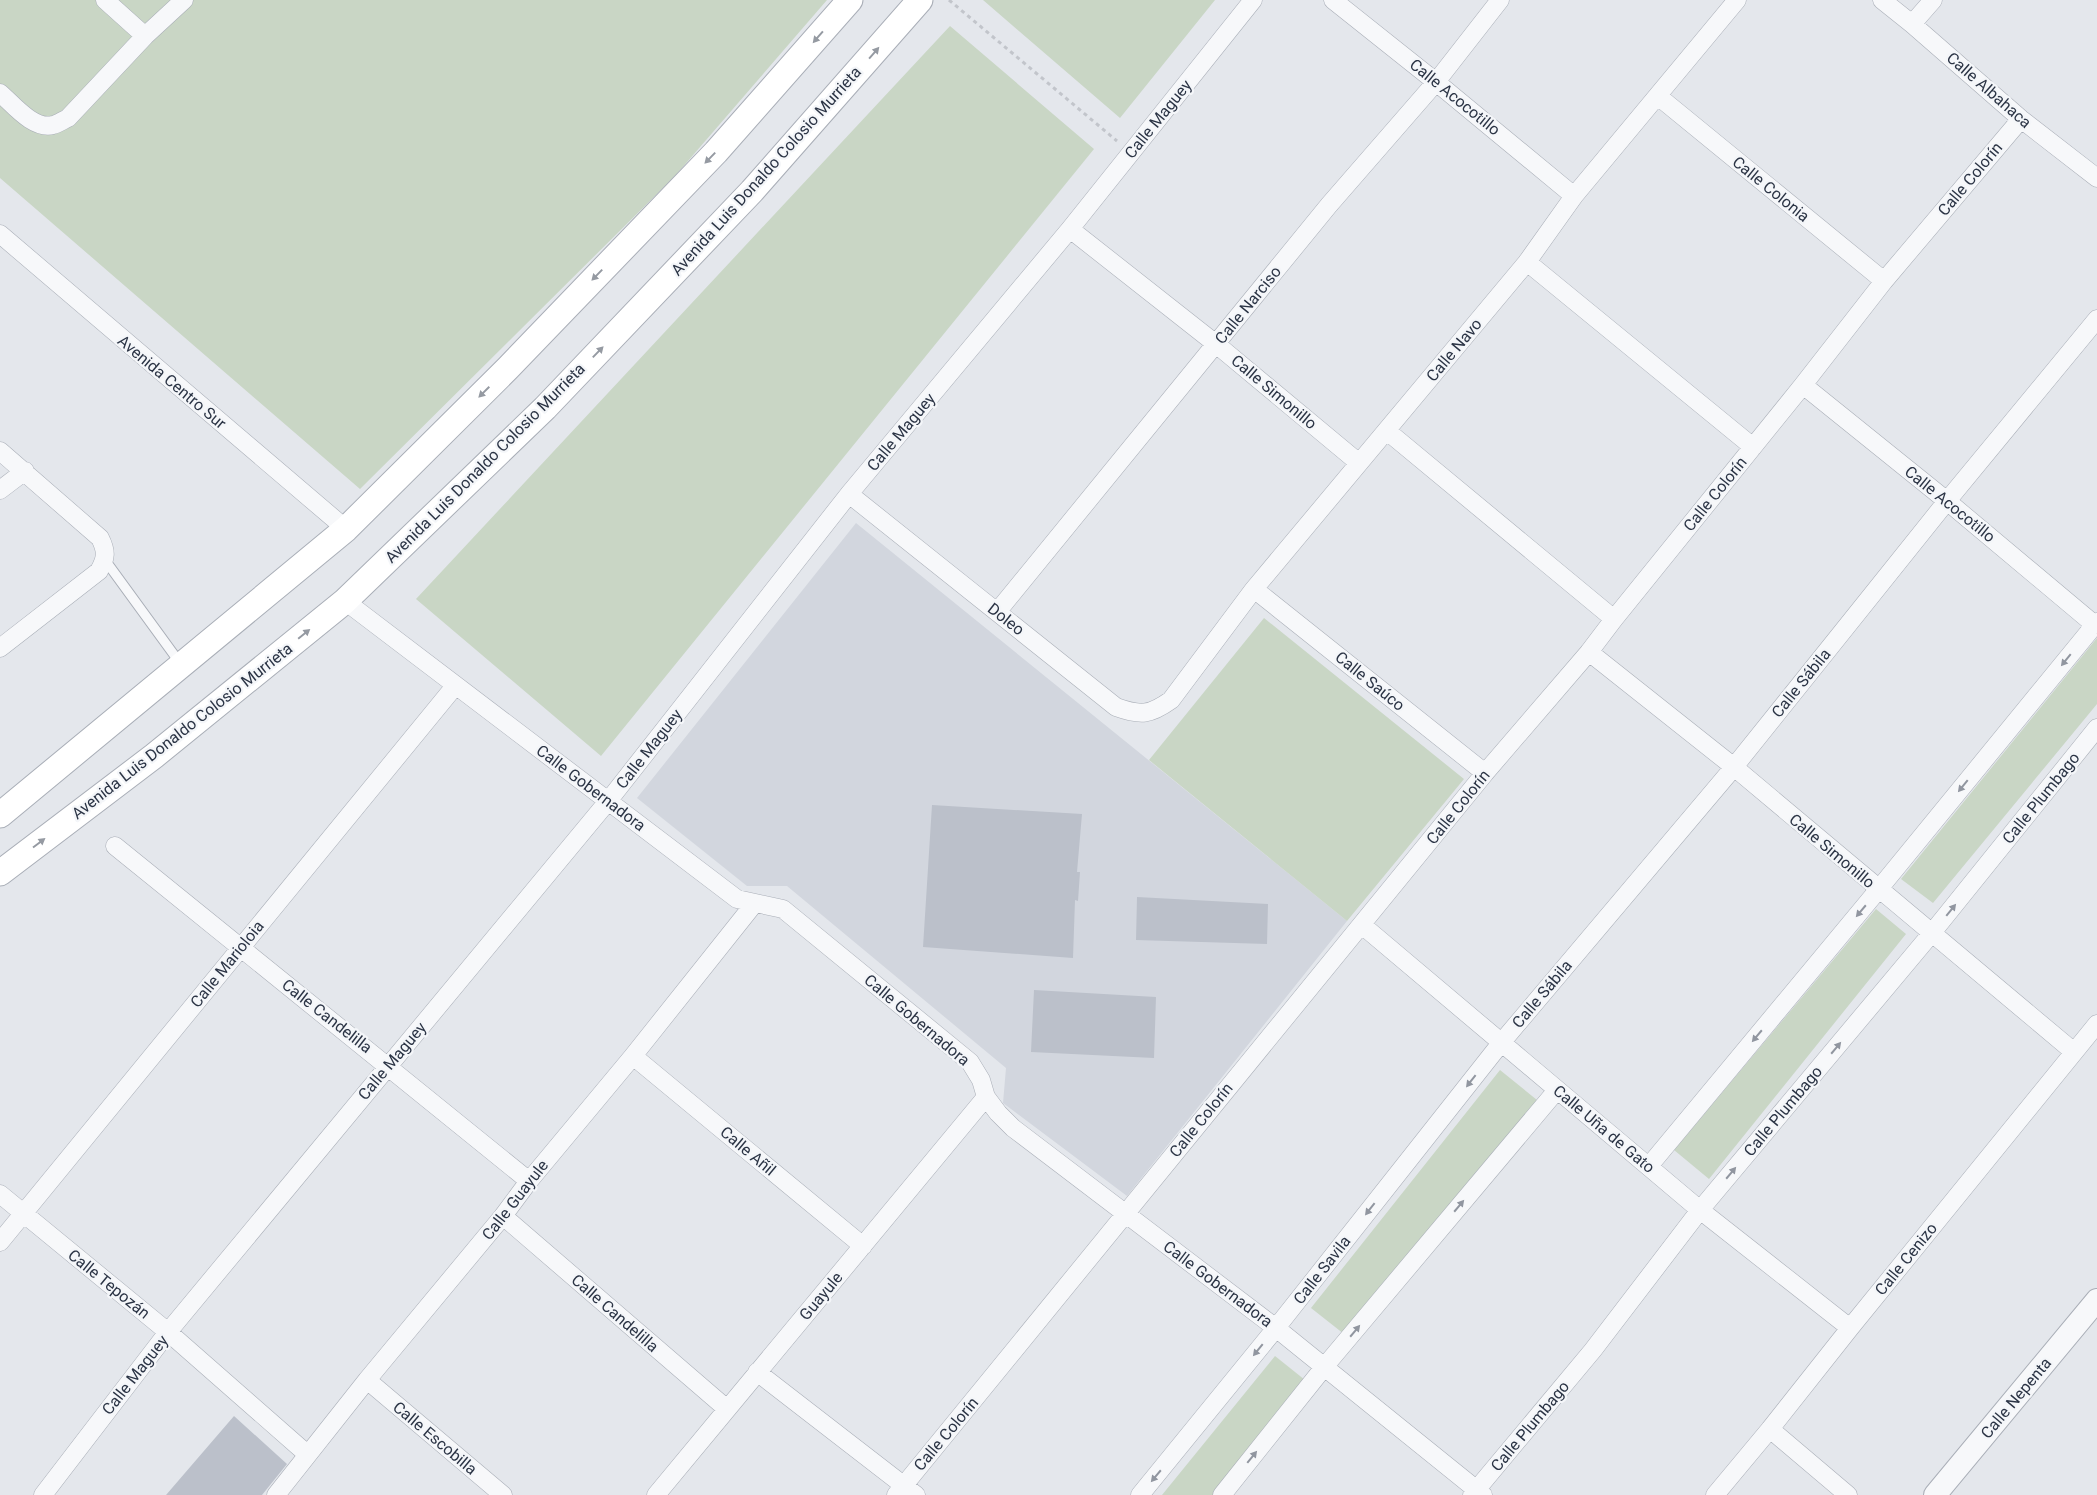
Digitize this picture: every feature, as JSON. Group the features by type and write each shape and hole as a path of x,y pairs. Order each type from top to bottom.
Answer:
{"main road":[{"path":"0,815 346,529 508,368 716,152 850,0"},
{"name":"Avenida Luis Donaldo Colosio Murrieta","path":"3,866 154,756 345,601 552,401 752,190 920,0"}],"street":[{"path":"104,0 145,36"},
{"path":"0,93 33,121 44,126 54,125 68,118 145,36 184,0"},
{"name":"Calle Maguey","path":"42,1495 168,1332 608,800 849,494 1070,229 1253,0"},
{"name":"Calle Acocotillo","path":"1333,0 1574,196"},
{"name":"Calle Narciso","path":"997,612 1329,206 1436,82 1500,0"},
{"name":"Calle Navo","path":"1171,700 1254,589 1527,262 1574,196 1737,0"},
{"name":"Calle Albahaca","path":"1882,0 2021,120 2097,178"},
{"path":"1912,24 1932,0"},
{"name":"Calle Colonia","path":"1659,96 1884,281"},
{"name":"Calle Colorín","path":"905,1492 1124,1214 1485,773 1589,652 1803,386 1884,281 2021,120"},
{"name":"Calle Simonillo","path":"1070,229 1216,344 1359,463"},
{"name":"Avenida Centro Sur","path":"0,234 346,529"},
{"path":"1527,262 1753,447"},
{"name":"Calle Sábila","path":"1501,1043 1734,767 1947,501 2097,319"},
{"name":"Calle Acocotillo","path":"1803,386 2096,623"},
{"path":"1387,431 1614,619"},
{"path":"0,451 100,538 106,549 105,560 98,571 0,648"},
{"path":"0,490 25,472"},
{"name":"Doleo","path":"849,494 1116,707 1135,714 1155,711 1171,700"},
{"name":"Calle Saúco","path":"1254,589 1485,773"},
{"name":"Calle Gobernadora","path":"345,601 737,899 783,909 970,1062 980,1080 986,1097 998,1114 1013,1128 1325,1366 1477,1493"},
{"path":"1649,1166 2096,623"},
{"name":"Calle Simonillo","path":"1589,652 1734,767 1878,890 2074,1052"},
{"name":"Calle Marioloia","path":"0,1242 456,686"},
{"name":"Calle Plumbago","path":"1477,1493 1593,1350 1700,1210 1931,934 2097,728"},
{"name":"Calle Candelilla","path":"115,846 530,1181"},
{"name":"Calle Guayule","path":"276,1495 307,1454 503,1216 754,904"},
{"name":"Calle Uña de Gato","path":"1362,925 1700,1210 1850,1328"},
{"name":"Calle Cenizo","path":"1715,1495 2097,1024"},
{"name":"Calle Savila","path":"1140,1495 1276,1328 1501,1043"},
{"name":"Calle Añil","path":"633,1056 863,1246"},
{"path":"1222,1495 1325,1366 1557,1090"},
{"name":"Guayule","path":"656,1495 986,1097"},
{"name":"Calle Tepozán","path":"0,1194 168,1332 307,1454"},
{"name":"Calle Candelilla","path":"503,1216 727,1409"},
{"name":"Calle Nepenta","path":"1935,1495 2097,1300"},
{"path":"757,1372 905,1492"},
{"name":"Calle Escobilla","path":"367,1380 503,1495"},
{"path":"1770,1429 1848,1495"}],"lane":[{"path":"105,560 182,664"}],"path":[{"path":"949,0 1131,153"}],"shaded area":[{"path":"856,523 1347,921 1127,1196 1003,1103 1006,1068 787,886 747,886 637,798"}],"green space":[{"path":"0,0 827,0 675,176 360,489 0,178"},
{"path":"983,0 1215,0 1120,118"},
{"path":"950,26 1094,149 601,756 416,599"},
{"path":"1264,618 1464,779 1347,921 1149,760"},
{"path":"2097,638 2097,704 1933,903 1901,879"},
{"path":"1876,909 1906,934 1709,1179 1674,1150"},
{"path":"1500,1070 1537,1100 1344,1334 1311,1308"},
{"path":"1275,1356 1305,1380 1213,1495 1162,1495"}],"building":[{"path":"932,805 1082,814 1077,872 1080,872 1078,901 1075,900 1073,958 923,947"},
{"path":"1137,897 1268,904 1267,944 1136,940"},
{"path":"1034,990 1156,997 1154,1058 1031,1052"},
{"path":"234,1416 287,1464 262,1495 166,1495"}]}
